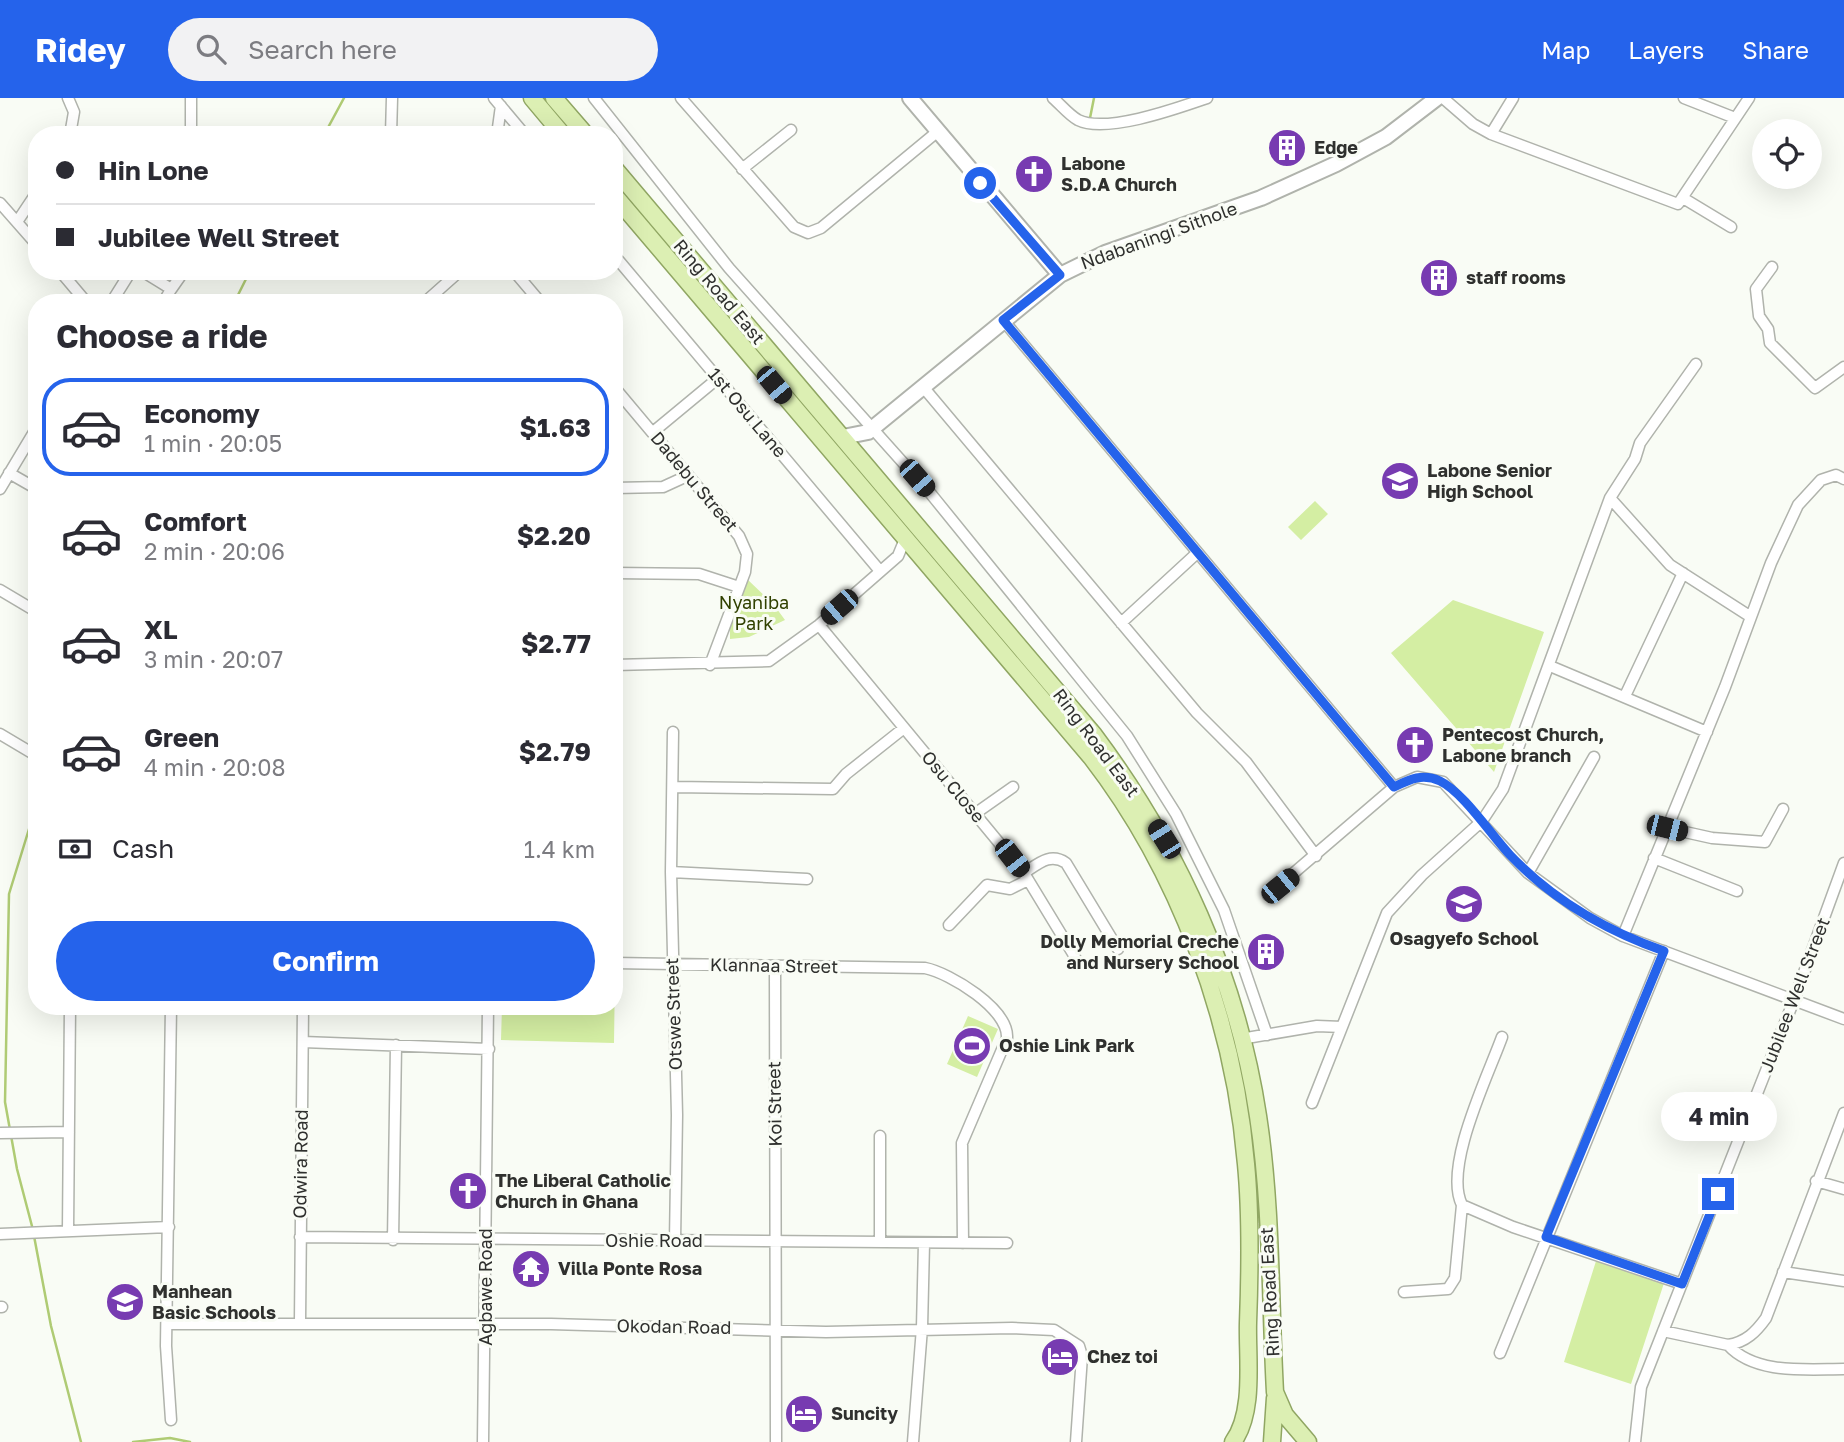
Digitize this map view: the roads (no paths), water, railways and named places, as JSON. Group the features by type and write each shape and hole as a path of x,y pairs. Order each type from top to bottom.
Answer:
{"main road":[{"path":"532,98 555,126"},
{"path":"554,98 578,126"},
{"name":"Ring Road East","path":"623,179 843,437 1125,776 1164,839 1189,911 1216,1006 1238,1105 1246,1161 1249,1293 1246,1394 1244,1418 1233,1442"},
{"name":"Ring Road East","path":"623,206 1104,775 1189,911 1224,981 1250,1072 1260,1130 1275,1392 1293,1429 1308,1442"},
{"path":"1246,1394 1261,1399 1275,1392 1272,1442"}],"street":[{"path":"68,98 74,112 72,126"},
{"path":"191,98 191,126"},
{"path":"391,126 392,98"},
{"path":"594,98 616,126"},
{"path":"681,98 801,232 814,233 937,132"},
{"path":"910,98 1060,275"},
{"path":"1053,98 1079,120 1099,122 1132,121 1207,98"},
{"path":"1440,98 1473,124 1491,134 1674,203 1683,198 1749,98"},
{"name":"Ndabaningi Sithole","path":"843,437 871,430 1060,275 1105,253 1261,198 1336,164 1386,137 1440,98"},
{"path":"1491,134 1513,98"},
{"path":"1684,98 1735,118"},
{"path":"497,126 498,102"},
{"path":"498,102 518,126"},
{"path":"742,169 792,130"},
{"path":"623,135 729,268 871,430 1127,736 1176,814 1224,910 1267,1035"},
{"path":"1683,198 1731,227"},
{"path":"0,203 28,235"},
{"path":"17,222 28,206"},
{"name":"1st Osu Lane","path":"623,266 880,571"},
{"path":"1772,267 1757,286 1755,294 1770,343 1815,388 1844,367"},
{"path":"68,280 79,294"},
{"path":"155,280 170,291"},
{"path":"168,294 178,280"},
{"path":"434,294 450,280"},
{"path":"522,280 533,294"},
{"path":"1003,320 1196,554 1394,787"},
{"path":"1312,1104 1387,913 1422,875 1482,821 1503,789 1610,498 1635,459 1640,443 1696,364"},
{"path":"653,432 718,379"},
{"path":"924,388 1197,713 1246,762 1316,856"},
{"name":"Dadebu Street","path":"623,397 739,536 747,554 739,587 710,665"},
{"path":"868,467 864,451 871,430"},
{"path":"0,489 28,442"},
{"path":"9,473 28,484"},
{"path":"1623,936 1798,505 1821,480 1836,475 1844,479"},
{"path":"623,488 663,487 687,476"},
{"path":"1610,498 1670,565 1751,617"},
{"path":"623,665 763,664 782,654 819,625 898,556 905,539"},
{"path":"898,556 918,554"},
{"path":"1121,623 1196,554"},
{"path":"623,573 699,574 739,587"},
{"path":"1625,696 1683,573"},
{"path":"0,590 28,607"},
{"name":"Osu Close","path":"819,625 1026,877 1075,957"},
{"path":"1550,666 1706,732"},
{"path":"673,787 833,789 846,774 904,728"},
{"name":"Otswe Street","path":"673,732 671,872 677,1115 675,1241"},
{"path":"0,734 28,751"},
{"path":"1528,873 1594,757"},
{"path":"1268,895 1394,787 1418,777 1443,782 1528,873 1590,918 1623,936 1844,1019"},
{"path":"976,813 1013,787"},
{"path":"1667,828 1703,837 1765,842 1783,809"},
{"path":"949,925 987,885 1010,889 1053,857 1066,863 1118,949"},
{"path":"1654,858 1737,891"},
{"name":"Jubilee Well Street","path":"1635,1442 1641,1387 1794,1000 1844,863"},
{"path":"671,872 807,879"},
{"path":"1500,1353 1664,951"},
{"name":"Klannaa Street","path":"623,963 925,968 948,975 995,1010 1005,1024 1007,1038 962,1143 962,1243"},
{"name":"Koi Street","path":"775,966 778,1241 776,1442"},
{"path":"68,1231 70,1015"},
{"path":"171,1015 167,1324 171,1420"},
{"name":"Odwira Road","path":"300,1322 303,1015"},
{"name":"Agbawe Road","path":"483,1442 488,1015"},
{"path":"1241,1039 1317,1026 1342,1027"},
{"path":"1404,1292 1448,1289 1455,1278 1462,1205 1457,1176 1467,1134 1502,1037"},
{"path":"303,1042 489,1049"},
{"path":"393,1240 396,1045"},
{"path":"1663,1331 1728,1345 1738,1343 1756,1332 1766,1318 1844,1113"},
{"path":"3,1133 69,1132"},
{"path":"880,1136 880,1242"},
{"path":"1816,1181 1844,1189"},
{"path":"1462,1205 1469,1211 1682,1284"},
{"path":"0,1234 169,1227"},
{"name":"Oshie Road","path":"300,1237 486,1241 1007,1243"},
{"path":"913,1442 922,1328 924,1242"},
{"path":"1783,1272 1844,1281"},
{"name":"Okodan Road","path":"167,1324 300,1322 778,1328 826,1332 922,1328 1044,1330 1069,1337 1079,1346 1082,1356 1076,1442"},
{"path":"1728,1345 1745,1359 1767,1365 1844,1369"}],"waterway":[{"path":"329,126 344,98"},
{"path":"1090,118 1094,98"},
{"path":"238,294 246,280"},
{"path":"28,832 9,894 5,1102 17,1169 33,1230"},
{"path":"34,1236 51,1326 81,1442"},
{"path":"133,1442 170,1438 190,1442"}],"place":[{"name":"Edge","path":"1287,148"},
{"name":"Labone S.D.A Church","path":"1034,174"},
{"name":"staff rooms","path":"1439,278"},
{"name":"Labone Senior High School","path":"1400,481"},
{"name":"Pentecost Church, Labone branch","path":"1415,745"},
{"name":"Osagyefo School","path":"1464,904"},
{"name":"Dolly Memorial Creche and Nursery School","path":"1266,952"},
{"name":"Oshie Link Park","path":"972,1046"},
{"name":"The Liberal Catholic Church in Ghana","path":"468,1191"},
{"name":"Villa Ponte Rosa","path":"531,1269"},
{"name":"Manhean Basic Schools","path":"125,1302"},
{"name":"Chez toi","path":"1060,1357"},
{"name":"Suncity","path":"804,1414"}],"park label":[{"name":"Nyaniba Park","path":"754,613"}]}
